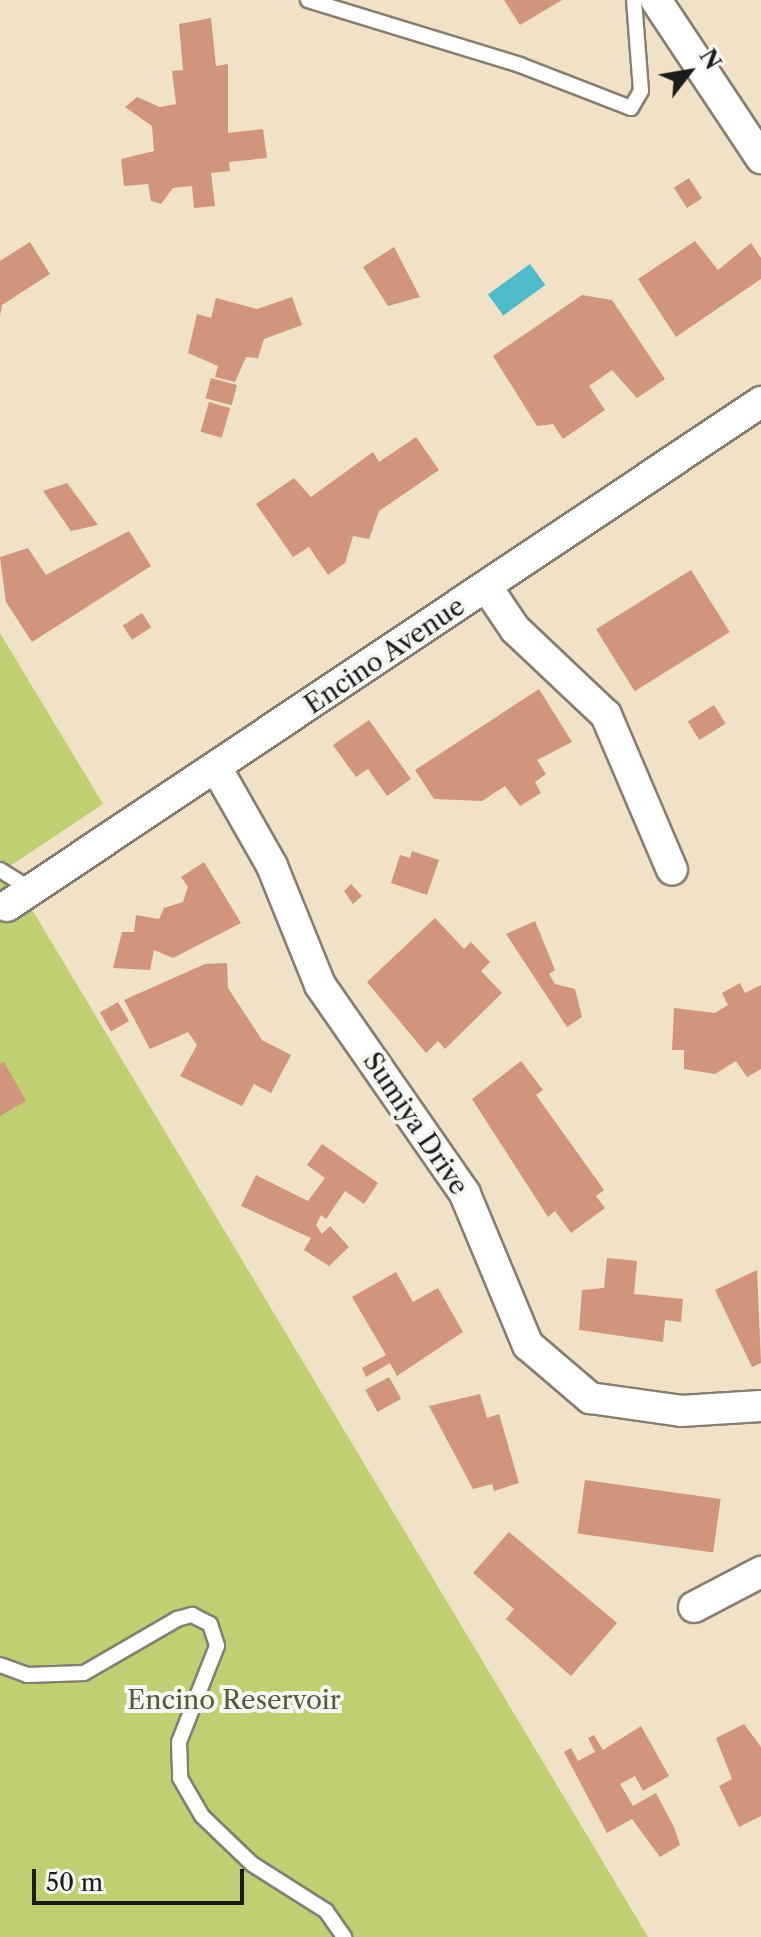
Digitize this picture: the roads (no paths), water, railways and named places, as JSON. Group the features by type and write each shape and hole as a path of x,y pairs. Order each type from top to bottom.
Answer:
{"street":[{"path":"656,0 761,158"},
{"name":"Encino Avenue","path":"19,898 217,769 761,402"},
{"path":"486,586 515,629 606,715 672,870"},
{"name":"Sumiya Drive","path":"217,769 272,866 320,985 465,1194 528,1345 590,1398 681,1411 761,1406"},
{"path":"694,1607 761,1572"}],"lane":[{"path":"308,0 520,65 631,108 641,91 634,0"},
{"path":"0,870 19,898"},
{"path":"0,1665 27,1675 84,1673 177,1619 192,1615 210,1624 217,1646 179,1742 180,1778 222,1835 252,1864 326,1911 344,1937"}],"water":[{"path":"530,264 545,285 503,316 488,295"}],"park label":[{"name":"Encino Reservoir","path":"234,1701"}]}
